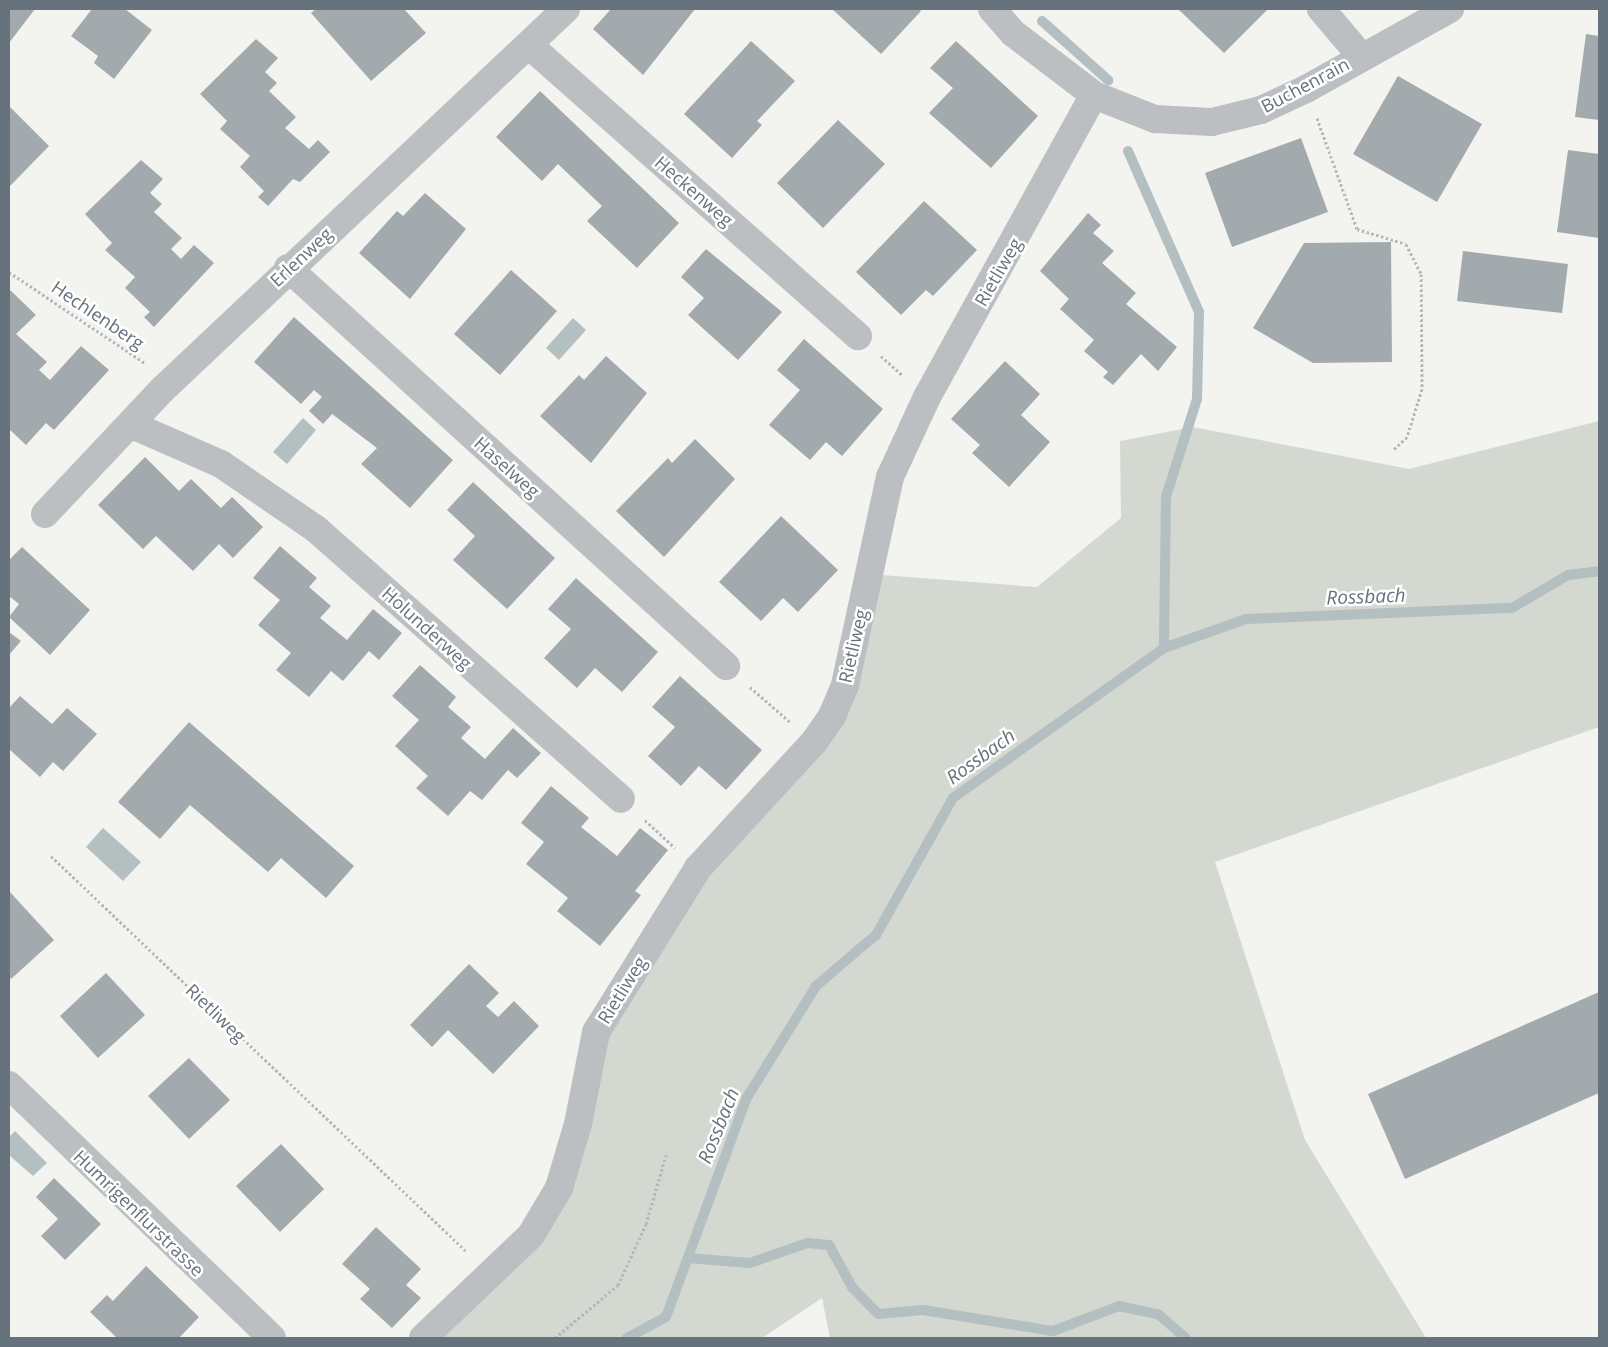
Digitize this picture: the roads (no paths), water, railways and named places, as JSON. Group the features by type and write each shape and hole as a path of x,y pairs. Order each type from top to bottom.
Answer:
{"street":[{"name":"Erlenweg","path":"46,514 163,389 288,268 530,46 566,9"},
{"path":"992,9 1013,33 1094,95"},
{"path":"1321,9 1360,55"},
{"name":"Buchenrain","path":"1094,95 1155,119 1212,122 1261,110 1306,89 1360,55 1450,9"},
{"name":"Heckenweg","path":"530,46 858,336"},
{"name":"Rietliweg","path":"423,1338 531,1235 559,1188 578,1124 596,1032 698,868 814,742 846,685 890,477 927,397 1094,95"},
{"name":"Haselweg","path":"288,268 726,666"},
{"name":"Holunderweg","path":"132,424 221,464 316,529 621,799"},
{"name":"Humrigenflurstrasse","path":"9,1085 272,1338"}],"waterway":[{"path":"1042,21 1108,80"},
{"path":"1128,151 1199,312 1197,399 1166,497 1164,648"},
{"name":"Rossbach","path":"627,1338 666,1317 746,1099 816,986 876,935 953,798 1164,648 1246,619 1512,608 1568,575 1599,571"},
{"path":"688,1258 750,1263 807,1243 829,1245 852,1287 878,1314 923,1310 1053,1331 1119,1306 1158,1314 1186,1338"}]}
